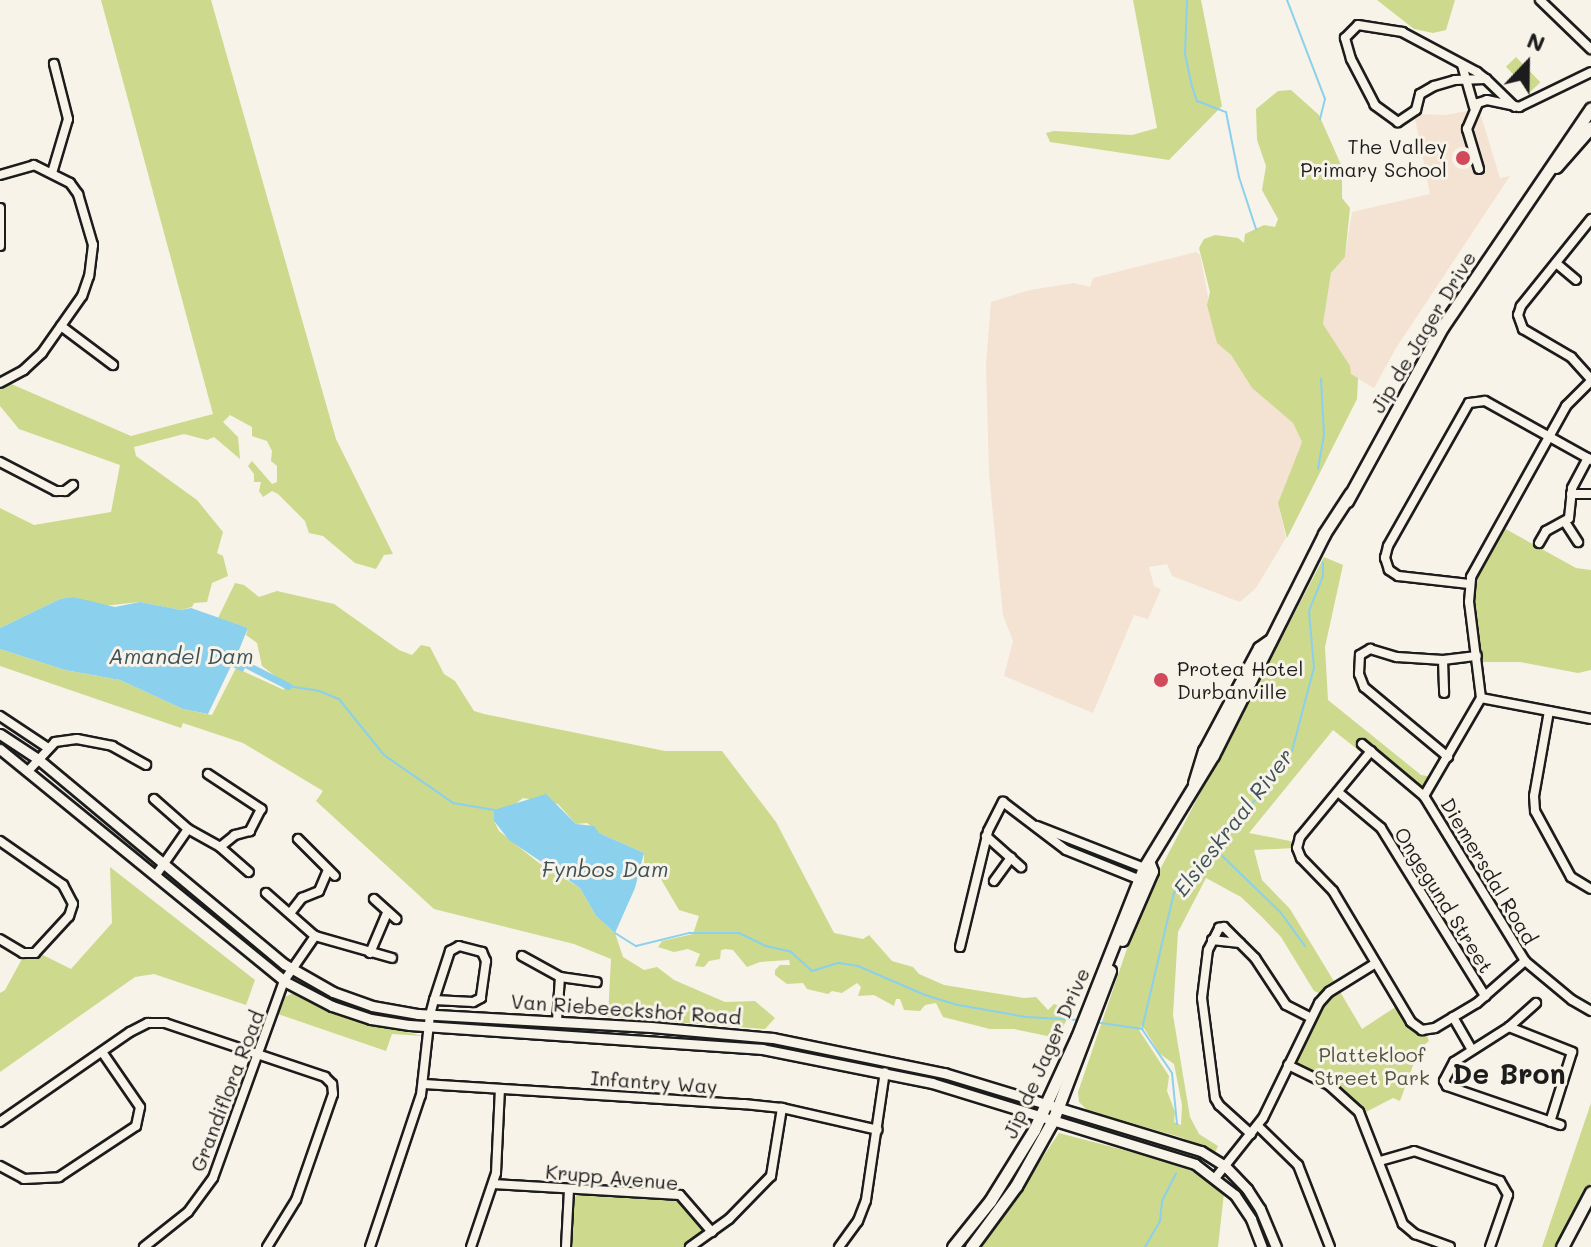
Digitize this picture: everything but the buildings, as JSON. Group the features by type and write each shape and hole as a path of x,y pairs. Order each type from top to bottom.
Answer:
{"main road":[{"name":"Jip de Jager Drive","path":"1096,1000 1100,977 1143,873 1194,783 1204,751 1259,648 1269,641 1312,558 1328,537 1443,326 1591,108"},
{"name":"Jip de Jager Drive","path":"1535,192 1591,127"},
{"name":"Jip de Jager Drive","path":"971,1247 1016,1186 1060,1107 1143,873"},
{"name":"Jip de Jager Drive","path":"953,1247 1006,1178 1082,1038"},
{"path":"1565,1247 1591,1193"}],"street":[{"path":"1540,0 1591,49"},
{"path":"1486,79 1440,83 1422,92 1416,110 1404,120 1396,121 1375,105 1351,59 1345,38 1356,26 1388,28 1414,38 1486,79 1515,107"},
{"path":"52,173 68,124 54,64"},
{"path":"1462,65 1474,107 1467,129 1479,169"},
{"path":"1474,107 1487,100 1515,107 1591,72"},
{"path":"0,175 30,165 52,173 76,190 93,245 88,284 61,326 30,365 0,383"},
{"path":"0,208 0,246"},
{"path":"1424,796 1481,698 1469,584 1568,402 1591,380 1571,357 1526,331 1519,322 1521,306 1591,219"},
{"path":"1556,263 1576,280"},
{"path":"61,326 113,365"},
{"path":"1469,584 1398,576 1387,565 1388,546 1469,403 1485,401 1589,459 1571,494 1570,515 1565,522 1546,531 1539,543"},
{"path":"0,462 56,491 65,491 73,485"},
{"path":"1571,494 1591,494"},
{"path":"1565,522 1578,542"},
{"path":"1448,757 1364,687 1359,674 1360,655 1366,649 1397,657 1443,660 1477,656"},
{"path":"1443,660 1447,688 1444,693"},
{"path":"1481,698 1591,719"},
{"path":"1549,711 1534,796 1535,811 1571,877 1591,889"},
{"path":"0,716 48,748"},
{"name":"Van Riebeeckshof Road","path":"0,734 38,759 291,969 352,1000 430,1015 715,1031 827,1047 944,1073 1193,1148 1225,1166 1260,1209 1276,1247"},
{"path":"29,770 55,742 77,739 112,746 146,765"},
{"name":"Diemersdal Road","path":"1362,744 1424,796 1525,961 1572,1000 1591,1011"},
{"name":"Van Riebeeckshof Road","path":"0,749 284,981 351,1013 429,1027 762,1049 885,1072 1180,1157 1216,1177 1247,1211 1262,1247"},
{"path":"1371,751 1300,837 1297,848 1301,858 1333,891 1415,1027 1431,1029 1453,1017 1485,996 1525,961"},
{"path":"208,774 261,809 250,831 235,835 220,847"},
{"name":"Ongegund Street","path":"1338,792 1381,828 1485,996"},
{"path":"154,799 188,829 220,847 249,872"},
{"path":"960,947 986,836 993,816 1003,802 1066,850 1143,873"},
{"path":"1031,824 1143,873"},
{"path":"156,875 188,829"},
{"path":"986,836 1021,867"},
{"path":"291,912 302,898 319,891 331,873 316,854 298,839"},
{"path":"0,841 63,885 73,904 69,916 35,953 23,953 0,939"},
{"path":"994,881 1011,858"},
{"path":"266,893 315,936 392,958"},
{"path":"374,899 396,919"},
{"path":"370,953 387,913"},
{"path":"1310,1017 1284,1003 1241,943 1223,926 1212,940 1207,954 1202,1001 1215,1098 1219,1105 1298,1165 1330,1247"},
{"name":"Grandiflora Road","path":"144,1247 188,1212 213,1178 284,981 315,936"},
{"path":"1212,940 1241,943"},
{"path":"370,1247 424,1084 430,1015 434,1000 452,949 459,946 482,952 486,961 481,998 473,1002 434,1000"},
{"path":"522,956 560,977 597,982"},
{"path":"1216,1177 1254,1130 1310,1017 1329,992 1376,963"},
{"path":"560,977 557,1021 559,1027 571,1035"},
{"path":"1536,1003 1509,1027 1452,1065 1444,1079 1447,1086 1560,1125"},
{"path":"1453,1017 1472,1050"},
{"path":"533,1033 557,1021"},
{"path":"0,1122 139,1027 156,1022 325,1077 331,1081 334,1091 301,1187 267,1247"},
{"path":"1509,1027 1572,1052 1550,1122"},
{"path":"0,1166 24,1179 59,1177 136,1126 140,1107 102,1052"},
{"path":"1288,1065 1329,1085 1357,1110 1407,1228 1450,1247"},
{"path":"839,1247 858,1221 866,1200 885,1072"},
{"name":"Infantry Way","path":"424,1084 782,1108 878,1130"},
{"path":"471,1247 493,1184 500,1089"},
{"path":"690,1247 712,1232 771,1176 782,1108"},
{"path":"1380,1161 1414,1151 1500,1181 1508,1195 1490,1247"},
{"name":"Krupp Avenue","path":"493,1184 680,1195 712,1232"},
{"path":"566,1247 569,1189"}],"shaded area":[{"path":"1479,109 1500,178 1510,176 1396,348 1374,388 1350,374 1323,324 1331,273 1345,257 1352,212 1430,194 1414,114 1445,115"},
{"path":"1196,252 1200,255 1217,343 1231,355 1252,388 1293,423 1302,442 1278,503 1286,538 1256,588 1240,602 1172,576 1167,564 1149,567 1154,586 1161,589 1148,619 1134,615 1093,713 1004,676 1013,641 1003,615 989,474 986,364 991,302 1030,290 1074,283 1090,287 1093,278"}],"green space":[{"path":"101,0 211,0 336,439 393,554 384,555 376,569 355,563 323,536 309,533 305,521 278,494 272,491 263,497 259,491 261,482 254,482 254,474 248,466 252,461 272,484 277,482 277,466 271,461 272,451 267,441 252,436 252,427 230,415 223,422 238,437 240,459 214,437 207,440 184,434 134,447 136,456 197,500 223,532 217,553 223,556 228,576 212,583 207,602 194,603 192,607 181,610 140,602 103,606 73,597 60,599 0,628 0,508 34,525 111,512 120,465 19,429 0,406 0,387 9,383 131,436 213,414"},
{"path":"1133,0 1201,0 1222,106 1169,160 1050,142 1046,133 1054,131 1132,135 1157,128"},
{"path":"1377,0 1455,0 1446,30 1433,33 1414,29"},
{"path":"1516,57 1540,82 1530,92 1506,67"},
{"path":"1291,90 1319,115 1342,167 1342,198 1350,208 1345,257 1331,273 1323,324 1350,366 1351,374 1358,378 1357,399 1287,538 1278,503 1302,442 1293,423 1252,388 1231,355 1217,343 1207,305 1210,292 1199,248 1204,239 1215,235 1238,238 1244,243 1245,234 1264,225 1275,227 1278,219 1262,190 1266,166 1257,140 1256,109 1278,91"},
{"path":"1502,527 1576,568 1591,570 1591,670 1578,673 1520,662 1482,662 1473,583"},
{"path":"1324,557 1343,565 1325,647 1328,700 1421,775 1433,777 1423,786 1417,785 1361,740 1357,745 1362,753 1333,730 1249,833 1295,842 1294,848 1254,850 1262,880 1290,909 1335,983 1321,994 1314,991 1281,937 1262,917 1241,897 1206,878 1178,932 1173,1015 1190,1117 1199,1134 1218,1146 1215,1153 1183,1138 1087,1110 1079,1102 1078,1092 1143,902","holes":["1142,1025 1160,1054 1174,1064 1182,1105 1181,1125 1174,1122 1175,1112 1167,1091 1169,1076 1139,1030"]},
{"path":"235,583 244,585 259,597 277,591 334,604 399,650 412,655 421,645 430,647 444,674 455,681 474,711 665,751 722,751 776,822 834,933 863,939 869,935 892,961 913,967 919,974 944,985 1024,998 1036,997 1048,1010 1054,1004 1061,1006 1070,1013 1059,1035 1052,1037 1014,1029 990,1029 943,1017 936,1003 925,1005 920,1011 904,1010 900,999 896,999 894,1006 874,995 858,996 861,987 857,983 842,993 832,991 828,994 807,989 803,983 787,984 775,975 775,970 780,965 790,965 789,960 760,962 747,967 733,950 726,949 721,950 720,959 709,961 704,967 695,966 700,954 688,949 674,952 658,947 662,941 693,934 699,916 679,910 655,869 644,863 644,853 599,833 587,823 576,824 558,804 523,798 494,821 499,831 539,863 580,888 596,916 615,933 623,957 644,970 657,967 674,980 725,1002 755,1001 775,1018 765,1029 608,1017 611,959 574,944 434,909 316,801 323,791 243,743 183,723 181,728 0,666 0,649 65,670 120,680 183,709 212,715 236,668 284,690 283,682 262,666 257,643 246,635 248,628 218,618"},
{"path":"110,867 255,980 246,1005 154,974 135,977 0,1072 0,993 5,990 23,957 41,954 71,969 112,923"},
{"name":"Plattekloof Street Park","path":"1339,990 1362,1029 1397,1006 1410,1026 1426,1033 1429,1041 1419,1049 1400,1101 1393,1098 1364,1113 1297,1064 1296,1059 1317,1012"},
{"path":"294,993 351,1019 423,1036 392,1034 386,1051 278,1014 285,997"},
{"path":"1591,1103 1591,1183 1558,1247 1542,1247"},
{"path":"1059,1133 1181,1165 1209,1181 1224,1193 1218,1247 982,1247"},
{"path":"579,1193 679,1199 702,1225 703,1232 683,1247 570,1247 572,1200"}],"water":[{"name":"Amandel Dam","path":"73,597 115,607 140,602 181,610 191,608 248,628 239,650 250,657 243,672 231,666 208,714 183,709 120,680 65,670 0,649 0,628 60,599"},
{"name":"Fynbos Dam","path":"546,794 576,824 594,826 599,833 644,853 635,888 615,933 596,916 580,888 509,840 494,821 494,810"}],"waterway":[{"name":"Elsieskraal River","path":"1187,0 1185,54 1192,86 1197,101 1226,112 1239,177 1256,229"},
{"path":"1287,0 1325,99 1320,119"},
{"name":"Elsieskraal River","path":"1318,469 1324,434 1321,379"},
{"name":"Elsieskraal River","path":"1177,1124 1172,1073 1142,1029 1174,893 1263,791 1292,751 1314,668 1309,611 1323,577 1323,562"},
{"path":"247,665 288,686"},
{"path":"288,686 319,691 339,699 384,755 453,803 494,810"},
{"path":"1213,847 1281,913 1305,946"},
{"path":"615,933 636,946 689,933 739,933 766,946 791,952 812,971 839,963 858,966 925,995 958,1005 1026,1017 1080,1020"},
{"path":"1094,1022 1142,1029"},
{"name":"Elsieskraal River","path":"1145,1247 1160,1221 1162,1201 1176,1173"}],"place":[{"name":"The Valley Primary School","path":"1463,158"},
{"name":"Protea Hotel Durbanville","path":"1161,680"}],"district":[{"name":"De Bron","path":"1509,1073"}]}
